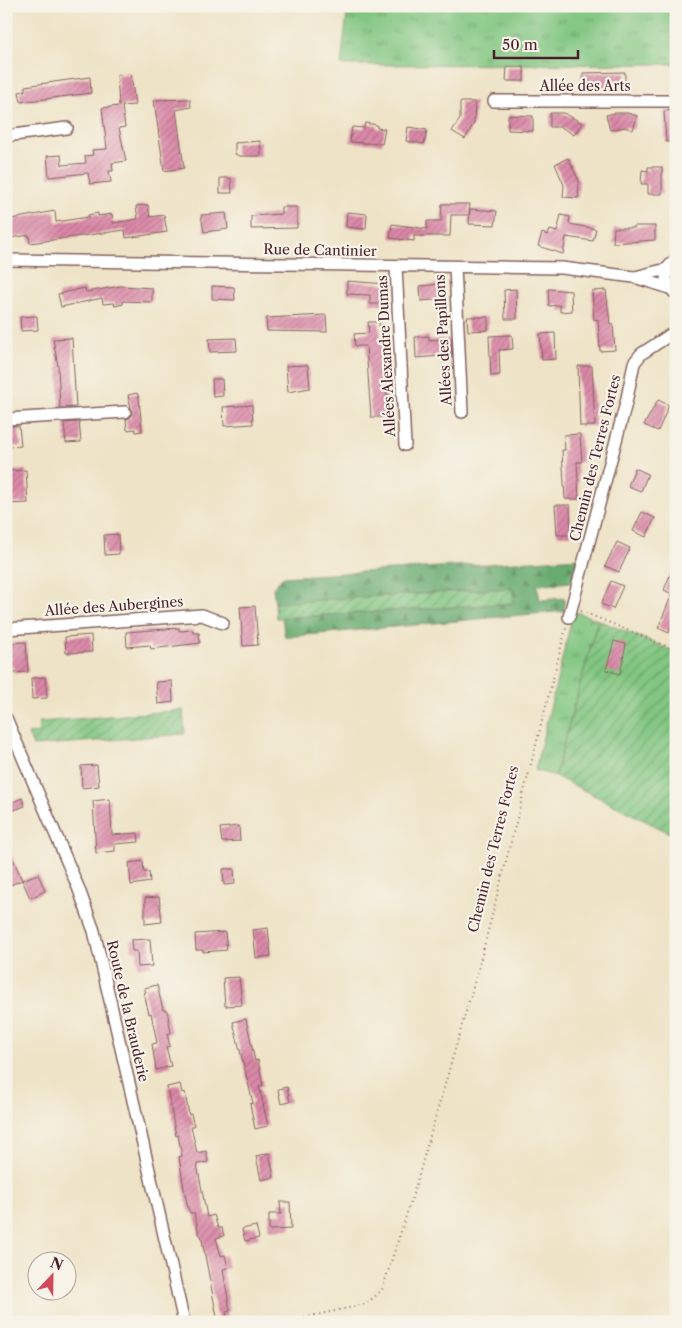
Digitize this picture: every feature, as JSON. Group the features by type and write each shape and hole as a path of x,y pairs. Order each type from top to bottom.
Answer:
{"street":[{"name":"Allée des Arts","path":"494,102 676,101"},
{"path":"6,136 68,128"},
{"name":"Rue de Cantinier","path":"6,260 562,268 634,277 673,290"},
{"path":"673,261 666,282 673,290"},
{"name":"Rue de Cantinier","path":"634,277 673,261"},
{"name":"Allées Alexandre Dumas","path":"396,266 405,445"},
{"name":"Allées des Papillons","path":"455,267 462,412"},
{"name":"Chemin des Terres Fortes","path":"571,612 626,403 634,363 641,354 676,331"},
{"path":"6,420 125,412"},
{"name":"Allée des Aubergines","path":"6,629 202,615 223,623"},
{"name":"Route de la Brauderie","path":"6,718 78,887 94,931 184,1322"}],"path":[{"path":"571,612 676,650"},
{"name":"Chemin des Terres Fortes","path":"285,1322 366,1304 382,1290 415,1188 467,1006 571,612"}],"green space":[{"path":"348,6 676,6 676,64 341,65"},
{"path":"579,558 572,582 537,585 540,600 565,598 564,611 285,637 282,618 513,603 512,588 275,603 273,588 283,577"},
{"path":"512,588 514,603 276,618 275,603"},
{"path":"576,612 598,620 555,776 535,770 573,614"},
{"path":"598,620 676,652 676,836 555,776"},
{"path":"183,710 185,734 33,746 28,734 39,733 39,722"}],"building":[{"path":"507,67 524,67 524,81 506,81"},
{"path":"625,72 625,88 583,87 583,73"},
{"path":"131,74 135,105 122,106 125,127 119,128 126,161 112,163 113,171 109,171 111,182 90,184 88,173 49,177 47,156 61,155 62,165 86,163 85,156 93,155 92,150 107,149 102,108 119,106 117,75"},
{"path":"90,77 91,93 21,102 19,92 25,91 25,86"},
{"path":"190,99 191,107 176,110 184,168 164,171 154,100"},
{"path":"460,102 475,102 474,123 465,139 452,131 460,119"},
{"path":"676,110 676,142 666,142 664,111"},
{"path":"550,113 564,113 582,123 574,135 561,127 550,127"},
{"path":"627,113 637,116 633,130 625,127 610,130 606,115"},
{"path":"508,115 533,116 533,131 508,130"},
{"path":"365,123 377,125 377,128 385,129 382,144 350,142 352,127 364,128"},
{"path":"408,127 427,130 424,144 406,141"},
{"path":"260,141 261,156 240,156 235,154 235,143"},
{"path":"568,158 579,181 578,198 563,197 564,185 555,164"},
{"path":"648,167 662,167 662,194 648,194 648,184 641,184 642,170 648,171"},
{"path":"220,178 231,178 232,193 220,193"},
{"path":"442,204 470,204 469,215 451,215 450,236 414,236 414,241 390,238 392,224 427,229 427,221 441,221"},
{"path":"148,205 150,217 164,215 167,232 126,238 125,230 30,243 29,235 10,238 9,229 6,230 6,220 55,211 56,222 88,217 88,215 98,213 98,216 112,214 113,223 138,219 136,206"},
{"path":"281,207 297,207 297,228 251,229 251,216 281,214"},
{"path":"470,209 497,211 495,225 469,224"},
{"path":"347,212 367,214 366,229 346,227"},
{"path":"226,213 228,229 204,232 201,215"},
{"path":"561,215 570,217 569,224 596,229 593,241 566,237 563,254 538,246 542,233 548,235 550,230 557,232"},
{"path":"634,226 655,226 655,240 613,243 614,228 634,228"},
{"path":"347,281 386,284 385,304 370,304 370,295 347,294"},
{"path":"441,284 443,299 421,301 420,286"},
{"path":"121,286 152,288 152,302 123,301 123,304 115,306 114,303 103,304 102,298 61,307 58,294 85,288 86,292"},
{"path":"212,286 234,287 235,300 212,299"},
{"path":"516,289 517,319 505,319 504,290"},
{"path":"548,289 571,291 572,311 560,312 560,305 549,306"},
{"path":"606,290 610,324 613,324 615,350 600,351 598,319 594,320 592,291"},
{"path":"326,315 327,332 267,331 266,318"},
{"path":"37,316 38,330 21,331 20,317"},
{"path":"467,317 488,317 488,330 468,331"},
{"path":"368,322 379,322 384,369 388,369 386,417 371,417 366,346 355,346 354,334 369,333"},
{"path":"555,333 556,359 542,360 540,334"},
{"path":"512,335 513,349 499,350 500,375 491,376 489,336"},
{"path":"429,336 429,340 451,339 452,358 441,359 440,356 416,358 415,337"},
{"path":"72,338 76,407 60,408 58,366 53,339"},
{"path":"236,338 237,351 210,352 209,339"},
{"path":"308,365 310,388 288,392 286,366"},
{"path":"578,366 592,366 595,426 580,426"},
{"path":"212,379 222,379 223,396 213,397"},
{"path":"137,393 142,431 136,432 135,429 127,430 126,419 130,418 132,412 128,395"},
{"path":"658,400 669,405 658,431 644,425"},
{"path":"252,405 253,424 224,426 223,407"},
{"path":"79,422 81,442 66,443 64,423"},
{"path":"6,426 19,426 21,446 6,447"},
{"path":"580,434 582,462 577,462 579,499 565,499 562,450 565,450 564,435"},
{"path":"635,468 648,474 641,491 628,486"},
{"path":"26,470 28,503 6,504 6,471"},
{"path":"555,505 570,505 571,535 557,535"},
{"path":"642,512 655,518 646,537 633,531"},
{"path":"118,534 119,554 105,555 104,535"},
{"path":"617,542 630,548 619,572 605,566"},
{"path":"675,563 676,617 669,633 658,628 672,594 664,590"},
{"path":"611,581 623,586 613,609 601,604"},
{"path":"255,606 258,645 243,646 240,607"},
{"path":"179,628 179,631 193,630 193,633 199,633 200,643 151,649 150,645 127,647 126,632"},
{"path":"91,635 92,652 66,653 65,637"},
{"path":"614,641 626,644 620,674 606,670"},
{"path":"26,642 28,672 14,673 13,666 11,666 9,643"},
{"path":"45,677 47,698 32,699 31,678"},
{"path":"172,681 173,702 158,704 156,682"},
{"path":"97,765 99,786 82,788 81,766"},
{"path":"22,798 25,806 6,813 6,805"},
{"path":"110,799 112,835 138,833 139,842 115,844 115,851 96,853 93,801"},
{"path":"239,826 240,841 222,842 220,828"},
{"path":"6,842 22,880 6,887"},
{"path":"143,861 144,872 149,872 150,882 131,885 129,863"},
{"path":"223,869 234,869 235,884 224,885"},
{"path":"38,874 45,891 30,898 22,880"},
{"path":"159,897 162,922 145,924 145,898"},
{"path":"268,928 271,956 256,958 253,930"},
{"path":"225,932 227,950 203,952 203,950 196,950 195,934"},
{"path":"150,939 152,966 138,967 137,951 132,951 131,940"},
{"path":"239,977 242,1005 225,1006 223,978"},
{"path":"157,985 163,1010 167,1010 171,1033 167,1034 170,1046 166,1047 171,1066 156,1070 152,1044 157,1043 144,988"},
{"path":"246,1019 255,1061 258,1060 263,1086 259,1086 268,1126 255,1129 250,1104 253,1103 233,1022"},
{"path":"180,1084 182,1093 185,1092 189,1115 191,1114 194,1126 191,1126 197,1153 206,1151 208,1162 197,1164 207,1217 214,1215 218,1228 222,1228 224,1236 216,1238 221,1256 225,1255 228,1268 223,1269 230,1311 226,1312 228,1322 218,1322 201,1235 199,1234 194,1213 190,1213 188,1208 184,1189 179,1157 182,1156 178,1135 176,1136 167,1087"},
{"path":"287,1087 290,1102 281,1104 278,1089"},
{"path":"269,1153 274,1177 261,1180 256,1156"},
{"path":"280,1202 290,1202 291,1229 269,1230 269,1214 281,1214"},
{"path":"256,1226 259,1238 245,1241 242,1229"}]}
